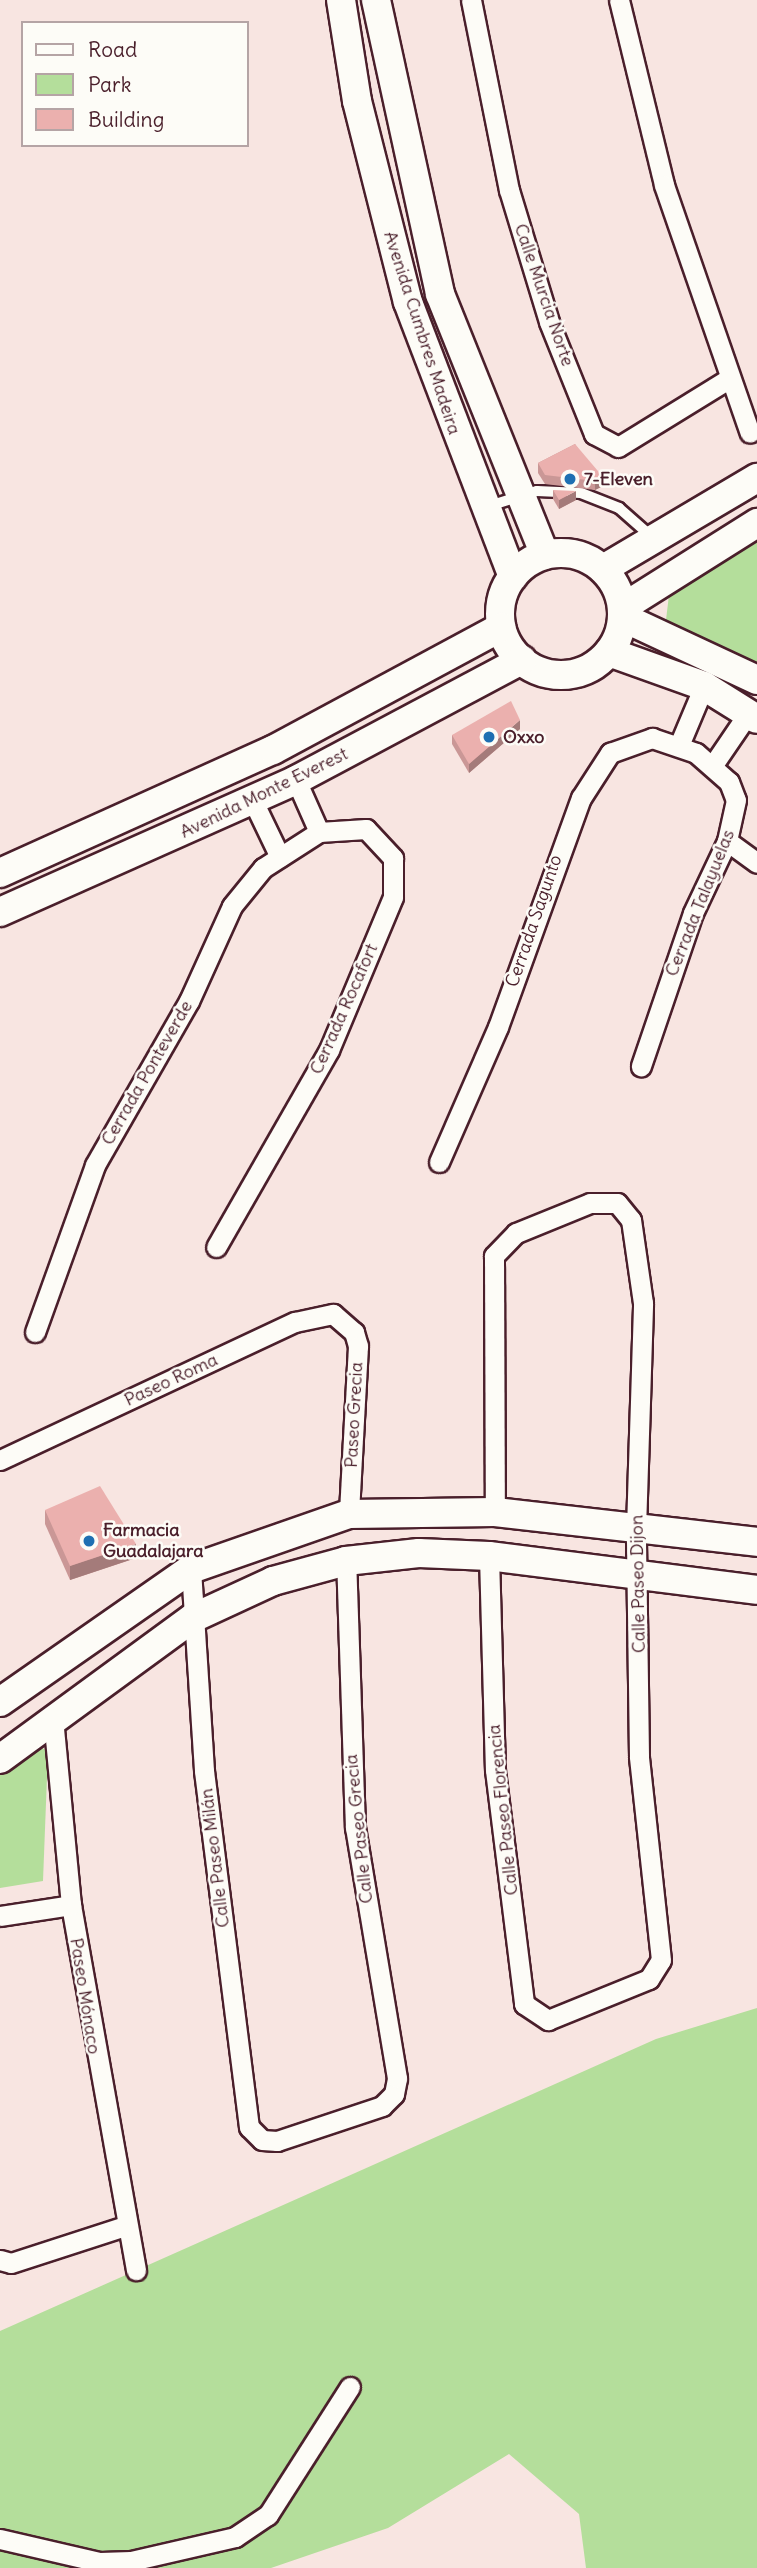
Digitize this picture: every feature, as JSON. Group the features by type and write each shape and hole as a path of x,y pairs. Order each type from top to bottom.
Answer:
{"street":[{"name":"Avenida Cumbres Madeira","path":"341,0 391,239 482,509 513,577"},
{"name":"Avenida Cumbres Madeira","path":"376,0 392,95 440,294 517,495 545,555"},
{"name":"Calle Murcia Norte","path":"471,0 509,190 549,322 594,434 618,447 727,380"},
{"path":"619,0 664,185 727,380 750,433"},
{"path":"603,569 757,478"},
{"path":"757,523 622,612 609,652 567,675 522,660 501,627 501,600 513,577 545,555 586,558 603,569 622,612 757,680"},
{"name":"Avenida Monte Everest","path":"0,873 273,750 501,627"},
{"path":"609,652 704,686 753,715 713,765"},
{"name":"Avenida Monte Everest","path":"0,912 253,801 522,660"},
{"path":"688,748 704,686"},
{"name":"Cerrada Sagunto","path":"439,1162 594,773 631,740 688,748"},
{"name":"Cerrada Talayuelas","path":"641,1066 692,913 727,841 736,800 713,765 688,748"},
{"path":"296,780 319,832"},
{"path":"253,801 280,857"},
{"name":"Cerrada Rocafort","path":"216,1247 329,1050 393,897 393,858 382,841 346,826 319,832 302,843"},
{"path":"93,832 106,867"},
{"path":"727,841 757,863"},
{"name":"Cerrada Ponteverde","path":"35,1332 95,1165 189,1001 232,906 280,857 302,843"},
{"name":"Calle Paseo Dijon","path":"495,1512 495,1255 516,1233 590,1203 617,1203 631,1220 643,1303 636,1529 639,1756 658,1970"},
{"name":"Paseo Roma","path":"0,1460 295,1322 332,1314 343,1320"},
{"name":"Paseo Grecia","path":"343,1320 358,1346 349,1514"},
{"path":"0,1702 191,1569 349,1514 495,1512 757,1542"},
{"path":"0,1759 193,1618 273,1581 346,1561 419,1553 489,1556 757,1590"},
{"name":"Calle Paseo Florencia","path":"489,1556 495,1770 524,2004 537,2017 548,2020 658,1970"},
{"name":"Calle Paseo Grecia","path":"262,2140 277,2141 382,2106 394,2094 355,1828 346,1561"},
{"name":"Calle Paseo Milán","path":"191,1569 208,1807 249,2127 262,2140"},
{"name":"Paseo Mónaco","path":"53,1718 71,1905 125,2226 136,2270"},
{"path":"0,1916 71,1905"},
{"path":"0,2260 11,2263 125,2226"},
{"path":"0,2539 100,2562 131,2561 235,2537 268,2515 351,2387"}],"lane":[{"path":"482,509 517,495 558,489 599,498 653,538"}],"green space":[{"path":"757,536 757,677 666,620 669,595 699,566"},
{"path":"26,1740 48,1751 43,1881 0,1888 0,1761"},
{"path":"757,2008 757,2568 586,2568 579,2514 509,2454 388,2528 271,2568 0,2568 0,2331 656,2039"}],"building":[{"path":"575,444 603,477 595,481 545,475 538,463"},
{"path":"553,490 576,491 559,500"},
{"name":"Oxxo","path":"511,701 520,720 469,764 452,735"},
{"name":"Farmacia Guadalajara","path":"100,1486 136,1544 70,1566 45,1510"}],"place":[{"name":"7-Eleven","path":"570,479"},
{"name":"Oxxo","path":"489,737"},
{"name":"Farmacia Guadalajara","path":"89,1541"}]}
